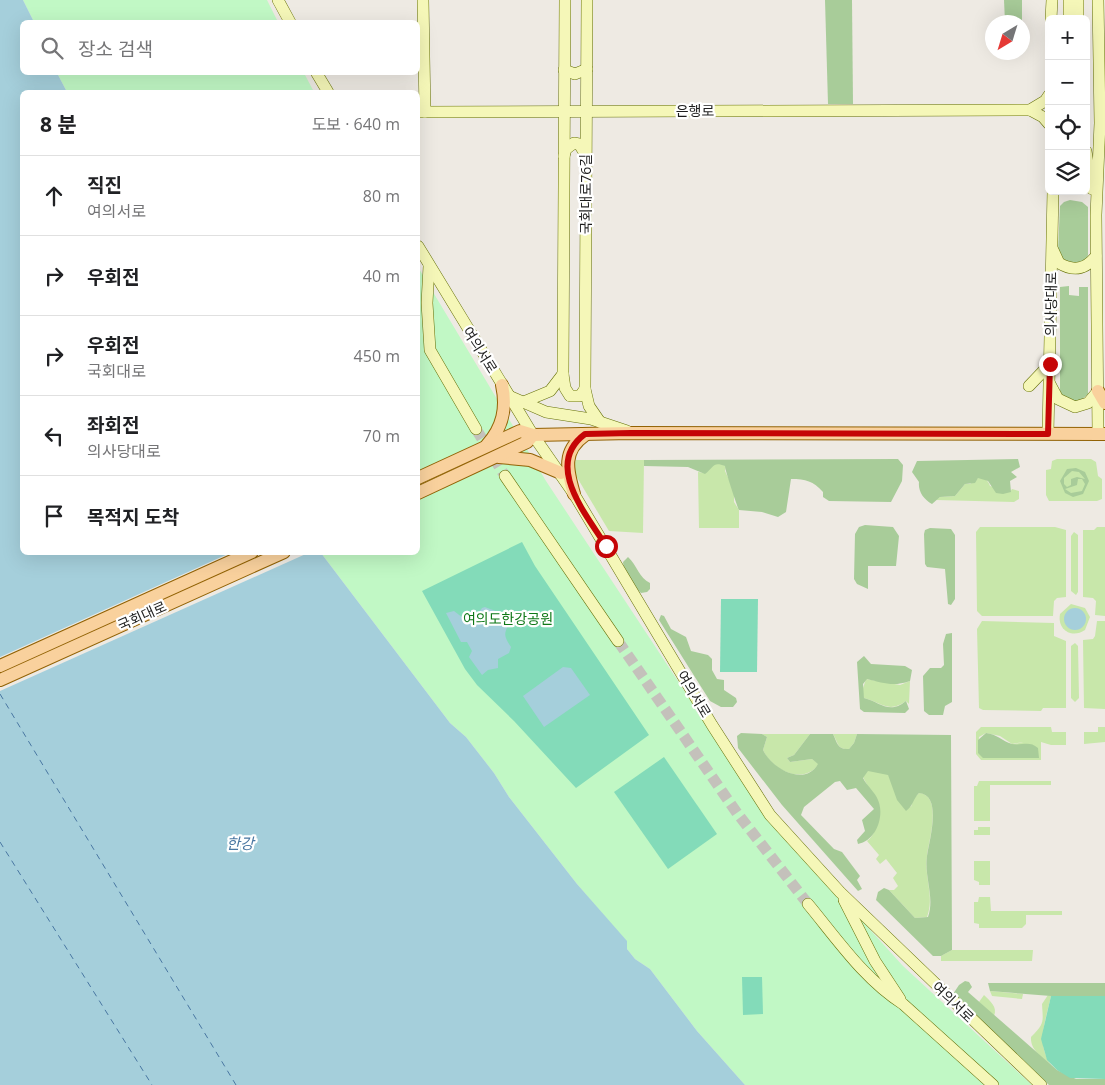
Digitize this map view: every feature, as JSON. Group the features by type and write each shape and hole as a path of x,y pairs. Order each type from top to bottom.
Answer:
{"main road":[{"path":"278,0 289,20"},
{"name":"은행로","path":"423,0 424,48 421,112 1030,110"},
{"name":"국회대로76길","path":"565,0 563,374 565,388 570,396 580,396 585,389"},
{"name":"국회대로76길","path":"587,0 585,389 589,406 600,422"},
{"path":"1070,0 1070,15"},
{"path":"1078,0 1078,15"},
{"path":"420,477 520,431 533,435 631,433 1102,434 1098,391 1096,256 1100,123 1097,4"},
{"path":"564,70 572,74 587,69"},
{"path":"318,75 327,90"},
{"path":"1030,110 1045,102"},
{"path":"1030,110 1045,119"},
{"path":"564,157 566,149 574,143 579,144 586,155"},
{"path":"1090,177 1096,215"},
{"name":"의사당대로","path":"1048,434 1054,195"},
{"path":"1052,248 1055,257 1066,267 1083,268 1089,265 1096,256"},
{"name":"여의서로","path":"420,250 533,435 561,473 712,724 770,815 840,892 1041,1085"},
{"path":"429,266 427,302 430,350 476,429"},
{"path":"1029,386 1050,364"},
{"path":"521,403 550,391 563,374"},
{"path":"1050,383 1058,399 1075,407 1088,403 1098,391"},
{"path":"505,390 521,403 546,412 600,422 631,433"},
{"path":"484,447 496,434 502,419 505,390"},
{"path":"1098,391 1105,402"},
{"path":"574,494 567,472 566,460 574,444 585,434"},
{"path":"420,492 527,442 533,435"},
{"path":"496,457 530,460 561,473"},
{"path":"505,476 618,641"},
{"name":"국회대로","path":"0,666 245,555"},
{"name":"국회대로","path":"0,680 277,555"},
{"path":"840,892 875,962 903,1004"},
{"path":"808,904 886,993 903,1004 991,1084"}],"green space":[{"path":"23,0 267,0 277,20 33,20"},
{"path":"825,0 852,0 853,104 828,104"},
{"path":"1004,0 1022,0 1022,15 1005,15"},
{"path":"58,75 305,75 313,90 66,90"},
{"path":"1070,200 1082,202 1088,207 1088,255 1085,263 1064,263 1058,251 1060,206"},
{"name":"여의도한강공원","path":"420,270 546,481 767,816 903,966 1032,1085 745,1085 697,1031 650,969 635,959 627,949 626,941 577,884 509,797 494,773 466,737 450,723 323,555 420,555"},
{"path":"1069,286 1069,295 1079,296 1079,287 1088,287 1088,394 1078,403 1062,397 1060,392 1060,287"},
{"path":"898,459 903,465 902,481 891,502 829,501 823,497 823,492 816,485 805,480 791,479 786,512 778,517 762,512 739,510 725,466 716,464 705,474 688,467 644,466 644,460"},
{"path":"1018,459 1020,467 1011,472 1017,477 1010,481 1011,492 996,493 988,481 978,478 975,483 965,484 955,496 940,497 932,504 922,494 919,489 919,482 912,472 917,461"},
{"path":"1057,459 1091,459 1096,462 1098,476 1102,479 1102,499 1097,501 1049,501 1046,495 1046,470 1051,469 1052,461"},
{"path":"576,460 644,460 643,533 609,531 572,469"},
{"path":"718,463 726,466 725,471 734,490 734,502 739,510 739,528 699,528 698,472 705,473 713,464"},
{"path":"1076,468 1085,472 1089,481 1083,494 1073,497 1065,493 1060,481 1067,469","holes":["1072,471 1079,472 1085,479 1077,477 1071,479 1071,485 1067,487 1064,484 1064,478","1078,479 1082,479 1085,484 1082,491 1071,493 1065,489 1077,485"]},
{"path":"978,478 986,479 990,486 1010,492 1012,489 1019,491 1019,499 1014,502 936,500 940,497 955,496 965,484 970,484"},
{"path":"865,525 893,527 899,536 896,566 868,566 868,589 857,584 854,579 855,534 859,527"},
{"path":"980,527 1055,527 1066,530 1066,597 1057,598 1054,601 1053,616 982,616 977,611 976,532"},
{"path":"1097,527 1105,527 1105,616 1095,615 1096,601 1093,598 1083,597 1083,530 1094,530"},
{"path":"930,528 951,529 955,535 955,599 951,605 948,604 945,569 927,567 925,564 924,534 925,530"},
{"path":"1074,532 1078,535 1078,592 1076,595 1071,591 1071,536"},
{"path":"522,542 535,566 649,735 576,788 514,721 477,685 465,669 422,591"},
{"path":"628,557 643,578 650,583 650,589 647,592 641,593 626,575 623,562"},
{"path":"721,599 758,599 757,672 720,672"},
{"path":"1071,604 1085,608 1090,617 1085,630 1080,633 1075,634 1066,631 1061,625 1060,614"},
{"path":"661,615 664,616 671,629 686,637 691,651 708,655 712,659 712,670 717,679 724,680 724,690 736,698 737,702 733,707 721,707 710,701 659,620"},
{"path":"982,621 1054,623 1054,636 1066,641 1066,708 1043,708 1041,711 983,710 979,708 977,629"},
{"path":"1097,621 1105,621 1105,709 1084,708 1083,640 1093,639"},
{"path":"952,633 952,702 945,706 943,715 929,715 924,711 923,676 930,668 941,668 944,665 943,644 946,634"},
{"path":"1075,643 1078,646 1079,698 1075,702 1071,698 1071,646"},
{"path":"864,656 871,664 905,666 912,670 910,681 904,683 888,684 867,679 863,684 864,698 889,707 895,707 906,701 909,709 905,713 864,712 860,709 857,662"},
{"path":"866,679 900,685 910,681 909,704 906,701 900,705 889,707 864,698 862,691"},
{"path":"981,727 1051,727 1052,732 1066,732 1066,745 1051,745 1041,742 1041,760 981,760 976,754 976,732","holes":["986,733 1000,736 1012,744 1023,742 978,753 979,737"]},
{"path":"1098,727 1105,727 1105,742 1084,744 1084,732 1098,732"},
{"path":"741,733 762,734 767,737 763,750 767,757 781,769 797,775 812,771 818,764 812,759 790,762 787,758 794,755 810,734 833,734 840,747 845,749 849,749 854,743 857,734 951,735 952,950 941,956 933,956 876,900 878,892 884,888 889,890 915,918 928,917 930,894 926,864 932,830 933,810 931,802 926,796 919,793 906,811 897,800 888,775 868,771 863,778 878,800 880,813 874,833 870,838 858,844 857,840 865,831 862,820 874,809 856,788 847,790 840,781 835,782 804,807 801,815 834,849 842,852 860,876 857,880 862,889 858,891 782,805 738,748 737,736"},
{"path":"986,733 1012,744 1035,746 1038,748 1039,758 983,758 978,753 978,740"},
{"path":"762,734 810,734 794,755 787,758 790,762 812,759 819,764 812,771 805,774 797,775 780,769 773,764 763,750 767,737"},
{"path":"833,734 857,734 854,743 849,749 845,749 838,745"},
{"path":"664,757 717,834 668,869 614,792"},
{"path":"868,770 888,774 893,786 911,807 913,799 919,793 926,796 931,802 933,820 926,864 930,894 927,917 915,918 889,890 894,890 898,886 893,878 897,873 886,859 880,864 876,859 879,855 867,841 874,831 880,809 877,799 863,777"},
{"path":"979,781 1051,781 1051,785 990,785 990,821 974,821 974,786 977,786"},
{"path":"978,827 990,827 990,835 974,835 974,830 978,830"},
{"path":"974,861 990,861 990,885 979,885 979,882 974,880"},
{"path":"979,897 990,897 991,911 1062,911 1062,915 1026,915 1026,924 1022,928 979,928 979,924 974,923 974,902 978,902"},
{"path":"952,950 1033,950 1032,961 941,961 941,956"},
{"path":"742,977 762,977 763,1014 743,1015"},
{"path":"965,981 969,982 972,987 968,992 1057,1070 1076,1079 1105,1079 1105,1085 1049,1085 953,994 959,985"},
{"path":"988,983 1105,983 1105,996 1051,996 990,991"},
{"path":"990,991 1023,994 1022,999 992,996"},
{"path":"984,995 994,1007 994,1016 979,1002"},
{"path":"1048,995 1051,996 1043,1032 1043,1041 1047,1058 1052,1066 1035,1050 1031,1042 1031,1037 1042,1022 1042,1004"},
{"path":"1051,996 1105,996 1105,1079 1070,1078 1057,1070 1047,1060 1041,1039"}],"water":[{"name":"한강","path":"0,0 23,0 33,20 20,20 20,75 58,75 66,90 20,90 20,555 323,555 450,723 466,737 494,773 509,797 577,884 627,941 627,949 635,959 650,969 697,1031 745,1085 0,1085"},
{"path":"485,607 509,618 505,635 511,647 509,653 498,659 498,668 488,670 482,675 469,657 472,651 467,642 461,642 446,613 454,611 467,621 473,620 482,608"},
{"path":"1075,608 1085,615 1086,619 1079,629 1075,630 1065,623 1064,619 1071,609"},
{"path":"563,667 571,668 590,695 544,727 523,696"}],"pier":[{"path":"226,555 304,555 0,691 0,657"}],"ferry route":[{"path":"0,694 236,1085"},
{"path":"0,842 152,1085"}],"tunnel":[{"path":"476,429 505,476"},
{"path":"618,641 737,813 808,904"}],"route":[{"path":"606,546 574,494 567,472 566,460 568,454 574,444 585,434 1048,434 1050,364"}]}
